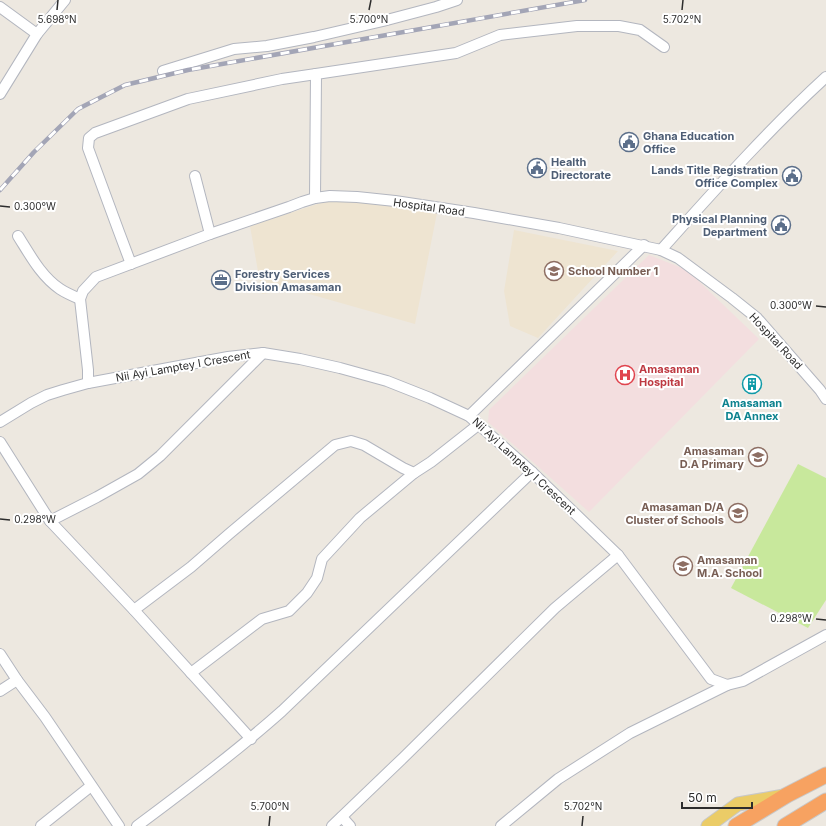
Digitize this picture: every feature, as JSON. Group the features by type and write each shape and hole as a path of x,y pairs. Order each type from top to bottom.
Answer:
{"highway":[{"path":"736,826 787,795 826,775"},
{"path":"785,826 826,801"}],"main road":[{"path":"708,826 738,804 787,795"}],"street":[{"path":"0,94 37,34 65,0"},
{"path":"163,71 234,49 267,46 314,37 390,19 457,0"},
{"path":"0,7 37,34"},
{"path":"131,264 88,148 89,138 95,132 188,99 282,79 456,53 500,34 577,26 619,26 640,30 664,47"},
{"path":"315,198 316,74"},
{"path":"660,250 752,151 826,77"},
{"path":"195,176 210,234"},
{"name":"Hospital Road","path":"80,299 83,291 96,277 210,234 302,202 330,196 357,197 395,202 474,213 559,228 660,250 678,258 757,318 820,390 826,399"},
{"path":"18,236 46,278 60,289 80,299 88,370 88,383"},
{"path":"469,416 644,246"},
{"path":"50,521 138,474 160,456 263,353"},
{"name":"Nii Ayi Lamptey I Crescent","path":"0,422 47,395 88,383 228,357 263,353 300,359 387,380 469,416 532,472 618,554 711,679 727,685"},
{"path":"191,673 262,619 289,611 307,593 316,578 322,559 360,518 414,473 431,462 478,425"},
{"path":"0,442 50,521 134,610 251,739"},
{"path":"134,610 191,567 336,445 351,442 364,445 414,473"},
{"path":"137,826 251,739 532,472"},
{"path":"332,826 404,758 555,608 618,554"},
{"path":"501,826 558,779 630,733 727,685 743,681 826,634"},
{"path":"0,654 119,826"},
{"path":"0,691 17,680"},
{"path":"41,826 91,786"},
{"path":"342,817 350,826"}],"shaded area":[{"path":"348,197 437,213 415,324 295,290 262,294 250,226 330,200"},
{"name":"School Number 1","path":"514,230 618,251 538,338 510,326 504,291"},
{"name":"Amasaman Hospital","path":"649,255 687,270 759,339 589,512 488,422 489,410"}],"green space":[{"path":"798,464 826,478 826,600 808,628 731,588"}],"railway":[{"path":"0,190 34,152 78,109 125,85 188,70 585,0"}],"place":[{"name":"Ghana Education Office","path":"629,142"},
{"name":"Health Directorate","path":"537,168"},
{"name":"Lands Title Registration Office Complex","path":"792,176"},
{"name":"Physical Planning Department","path":"781,225"},
{"name":"School Number 1","path":"554,271"},
{"name":"Forestry Services Division Amasaman","path":"221,280"},
{"name":"Amasaman Hospital","path":"625,375"},
{"name":"Amasaman DA Annex","path":"752,384"},
{"name":"Amasaman D.A Primary","path":"758,457"},
{"name":"Amasaman D/A Cluster of Schools","path":"738,513"},
{"name":"Amasaman M.A. School","path":"683,566"}]}
